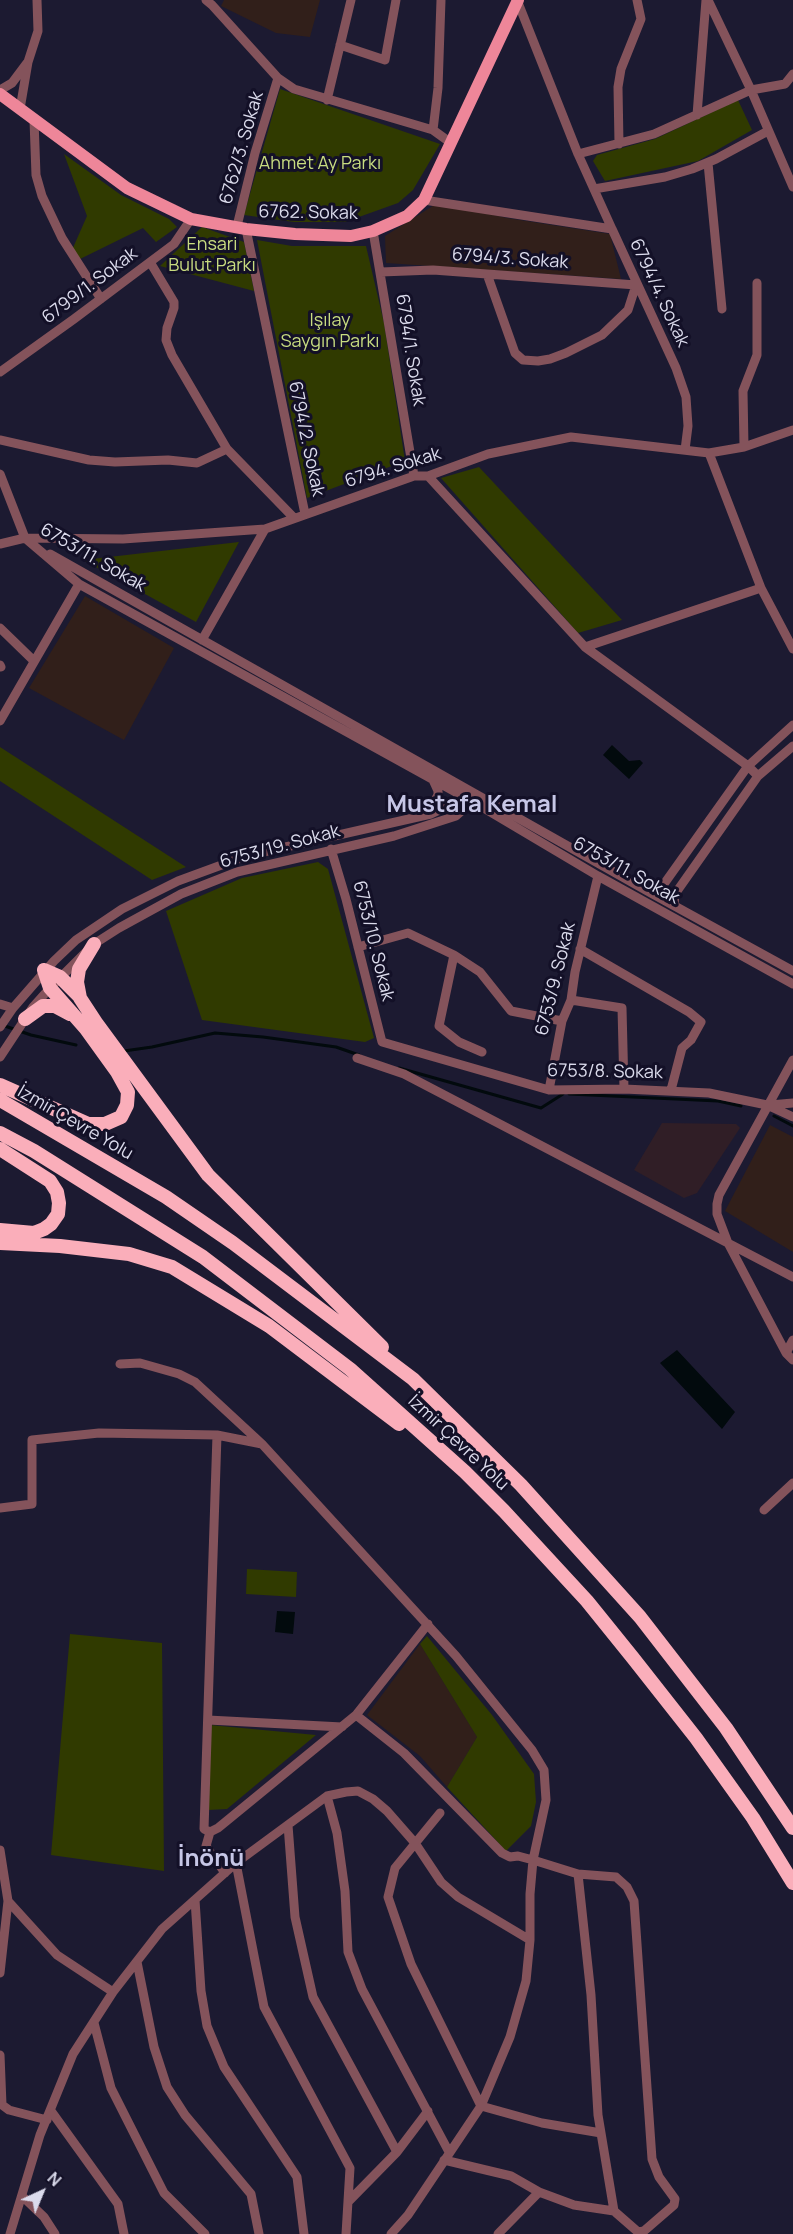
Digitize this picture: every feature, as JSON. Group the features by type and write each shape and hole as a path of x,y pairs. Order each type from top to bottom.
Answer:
{"highway":[{"path":"80,998 77,982 79,969 94,944"},
{"path":"44,970 60,977 80,998 123,1061 208,1175 413,1379"},
{"path":"0,1085 88,1124 105,1124 121,1117 127,1105 128,1092 117,1072 50,988 44,970"},
{"path":"22,1024 44,1006 55,1005 75,1017"},
{"name":"İzmir Çevre Yolu","path":"0,1100 166,1197 233,1243 413,1379 521,1485 640,1617 726,1728 793,1828"},
{"name":"İzmir Çevre Yolu","path":"0,1133 34,1151 203,1257 350,1369 465,1472 587,1601 633,1658 696,1738 740,1800 793,1883"},
{"path":"0,1149 51,1181 57,1192 59,1203 58,1214 44,1229 34,1233 0,1230"},
{"path":"0,1243 60,1246 129,1254 172,1267 269,1326 465,1472"}],"main road":[{"name":"6762. Sokak","path":"0,92 34,120 127,188 190,219 295,234 351,236 373,231 407,216 424,200 518,0"}],"street":[{"path":"20,109 28,62 38,31 36,0"},
{"path":"327,100 351,0"},
{"path":"340,45 385,60 396,0"},
{"path":"433,130 438,88 441,0"},
{"path":"518,0 578,154 612,230"},
{"path":"619,144 618,87 624,59 642,19 637,0"},
{"path":"697,115 707,0"},
{"path":"707,0 751,90 793,187"},
{"path":"211,2 279,78 294,89 433,130 451,143"},
{"path":"0,92 12,82 28,62"},
{"path":"578,154 654,134 751,90 789,83 793,74"},
{"name":"6762/3. Sokak","path":"242,228 255,153 279,78"},
{"path":"34,120 36,175 42,196 62,238 101,299"},
{"path":"594,189 664,177 708,163 768,131"},
{"path":"708,163 722,309"},
{"name":"6794/4. Sokak","path":"424,200 612,230 676,368 686,397 688,426 685,450"},
{"name":"6799/1. Sokak","path":"0,372 174,244 190,219"},
{"name":"6794/2. Sokak","path":"242,228 305,514"},
{"name":"6794/1. Sokak","path":"373,231 414,476"},
{"path":"150,262 174,302 166,340 172,355 227,449 294,518"},
{"name":"6794/3. Sokak","path":"381,272 433,270 636,285"},
{"path":"487,273 516,353 523,360 550,359 602,335 628,310 636,285"},
{"path":"744,447 743,391 757,355 757,283"},
{"name":"6794. Sokak","path":"0,544 25,538 123,539 265,529 414,476 428,476 488,454 571,437 709,453 744,447 793,430"},
{"path":"0,440 89,460 115,462 168,460 197,463 227,449"},
{"path":"709,453 760,588 793,648"},
{"path":"0,474 25,538"},
{"path":"428,476 585,647 748,766 758,776"},
{"path":"202,640 265,529"},
{"name":"6753/11. Sokak","path":"25,538 79,584 433,780 466,793 487,811 598,876 793,984"},
{"name":"6753/11. Sokak","path":"25,538 62,562 466,793 793,971"},
{"path":"0,721 79,584"},
{"path":"585,647 760,588"},
{"path":"0,628 34,661"},
{"path":"651,893 664,885 748,766 793,725"},
{"path":"674,905 675,894 758,776 793,746"},
{"path":"421,816 431,808 438,795 433,780"},
{"path":"456,816 466,807 466,793"},
{"path":"0,1028 44,970 76,940 122,909 178,881 246,856 421,816 450,805 466,793"},
{"name":"6753/19. Sokak","path":"0,1058 22,1024 50,988 94,944 182,894 237,872 394,836 470,811 487,811"},
{"name":"6753/10. Sokak","path":"331,849 382,1042"},
{"name":"6753/9. Sokak","path":"549,1090 562,1022 572,1000 580,948 598,876"},
{"path":"358,947 408,933 454,955 480,972 511,1011 562,1022"},
{"path":"580,948 689,1012 700,1022 690,1040 682,1048 671,1090"},
{"path":"454,955 439,1026 459,1042 483,1052"},
{"path":"572,1000 622,1008 624,1089"},
{"path":"0,1004 10,1012"},
{"name":"6753/8. Sokak","path":"382,1042 549,1090 624,1089 709,1093 767,1105 793,1117"},
{"path":"357,1058 404,1074 793,1277"},
{"path":"790,1357 728,1243 717,1214 719,1195 793,1059"},
{"path":"767,1105 793,1102"},
{"path":"790,1357 793,1340"},
{"path":"120,1364 140,1363 179,1374 195,1382 262,1444 428,1624 532,1750 544,1770 546,1800 533,1860 526,1981 510,2037 481,2106 408,2215 391,2234"},
{"path":"0,1508 32,1504 32,1440 99,1433 217,1435 262,1444"},
{"path":"210,1832 204,1829 203,1822 217,1435"},
{"path":"764,1510 793,1483"},
{"path":"225,1873 206,1846 210,1832 218,1828 356,1715 428,1624"},
{"path":"356,1715 404,1753 502,1853 578,1874 615,1876 627,1887 634,1901 652,2159 659,2177 675,2199 674,2205 644,2231 638,2232 614,2211 574,2205 539,2192 511,2176 446,2156"},
{"path":"208,1720 342,1727"},
{"path":"10,2234 49,2115 73,2054 113,1992 162,1929 236,1863 327,1796 358,1791 387,1811 415,1843 441,1882 458,1897 530,1940"},
{"path":"327,1796 337,1833 345,1891 348,1952 362,1989 428,2111 446,2156"},
{"path":"440,1813 395,1868 388,1897 411,1964 481,2106 542,2123 601,2133"},
{"path":"288,1826 295,1917 313,1997 398,2152"},
{"path":"0,1850 8,1901 0,1973"},
{"path":"236,1863 264,2007 350,2168 346,2234"},
{"path":"578,1874 591,1995 598,2115 614,2211"},
{"path":"195,1900 201,1991 207,2026 224,2067 297,2177 304,2234"},
{"path":"8,1901 57,1955 113,1992"},
{"path":"137,1962 152,2038 167,2087 185,2115 250,2194 259,2234"},
{"path":"94,2023 111,2088 164,2193 205,2234"},
{"path":"0,2055 2,2105 9,2110 49,2115 118,2204 124,2234"},
{"path":"348,2202 398,2152 428,2111"},
{"path":"498,2234 539,2192"},
{"path":"22,2196 44,2217 55,2234"}],"shaded area":[{"path":"224,0 320,0 310,37 276,33 221,6"},
{"path":"439,202 507,218 610,234 621,279 386,263 385,236"},
{"path":"85,596 174,648 124,740 29,688"},
{"path":"612,745 629,761 640,760 643,763 629,779 603,755"},
{"path":"662,1123 736,1124 740,1128 697,1193 684,1198 634,1170"},
{"path":"770,1125 793,1137 793,1252 725,1211"},
{"path":"677,1350 735,1412 722,1429 660,1363"},
{"path":"277,1611 295,1612 293,1634 275,1632"},
{"path":"420,1644 477,1737 447,1787 420,1756 367,1715"}],"green space":[{"name":"Ahmet Ay Parkı","path":"280,89 440,144 413,190 398,203 345,222 294,222 244,215"},
{"path":"738,100 752,130 698,161 605,181 593,161 597,155 655,139"},
{"path":"64,154 121,195 169,219 177,227 156,242 143,228 78,260 72,250 87,216"},
{"name":"Ensari Bulut Parkı","path":"202,227 244,242 254,291 160,266"},
{"name":"Işılay Saygın Parkı","path":"257,240 292,246 366,246 384,323 405,461 307,498"},
{"path":"479,467 622,620 578,633 441,478"},
{"path":"239,542 196,622 83,560"},
{"path":"0,747 186,867 152,880 0,781"},
{"path":"318,862 328,869 374,1038 365,1042 202,1020 166,911 242,878"},
{"path":"247,1569 297,1572 296,1597 246,1594"},
{"path":"70,1634 162,1643 164,1871 51,1855"},
{"path":"427,1636 492,1715 534,1774 536,1802 531,1826 506,1851 447,1787 477,1737 420,1644"},
{"path":"210,1725 316,1735 227,1809 208,1810"}],"waterway":[{"path":"2,1025 31,1035 76,1045"},
{"path":"124,1051 215,1033 336,1047 359,1055"},
{"path":"399,1068 541,1108 563,1094"},
{"path":"569,1094 718,1101 741,1106"},
{"path":"774,1116 793,1126"}],"district":[{"name":"Mustafa Kemal","path":"472,805"},
{"name":"İnönü","path":"211,1859"}]}
